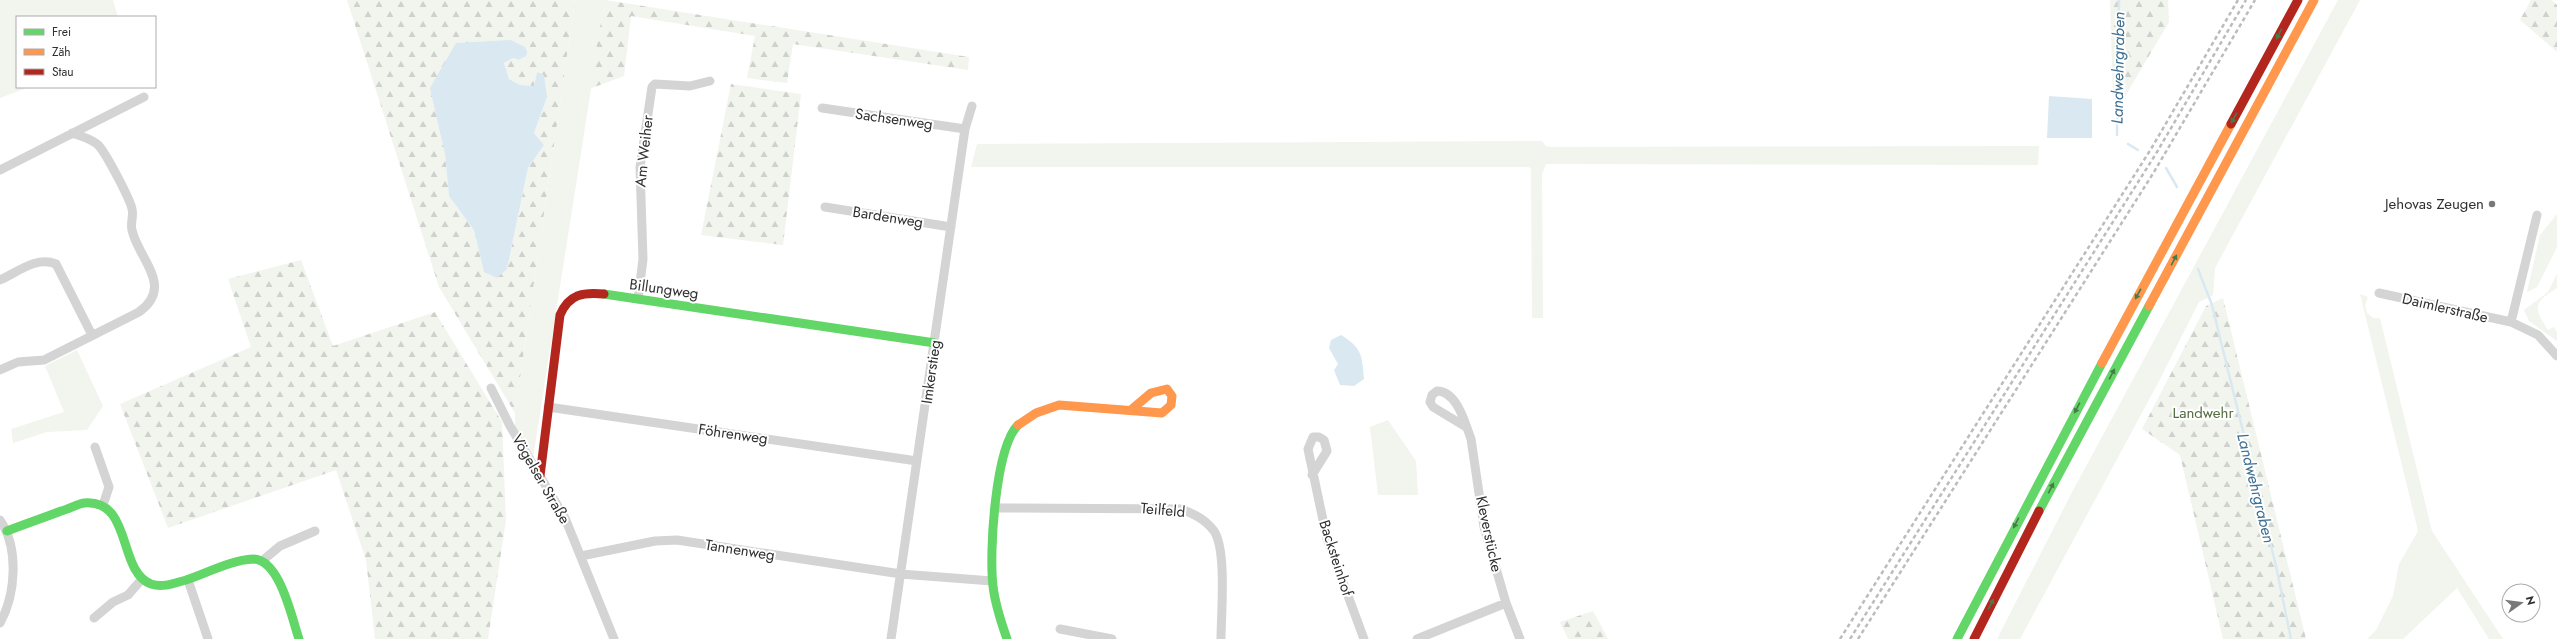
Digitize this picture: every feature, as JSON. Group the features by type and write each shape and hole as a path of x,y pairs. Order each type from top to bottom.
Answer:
{"main road":[{"path":"1957,639 2039,479 2298,0"},
{"path":"1974,639 2052,486 2314,0"},
{"name":"Billungweg","path":"540,476 560,315 564,304 574,296 589,293 638,299 935,343"},
{"path":"1007,639 992,581 996,508 1008,442 1015,428 1028,416 1044,408 1059,405 1131,410"},
{"path":"7,531 84,503 103,505 113,514 134,568 142,579 158,587 188,580 240,561 254,559 262,561 277,575 299,639"}],"street":[{"name":"Am Weiher","path":"638,299 643,254 640,167 652,87 655,84 660,83 690,86 710,81"},
{"path":"0,170 144,97"},
{"name":"Imkerstieg","path":"891,639 965,129 972,106"},
{"name":"Sachsenweg","path":"822,108 965,129"},
{"path":"0,370 18,362 44,360 146,306 155,290 155,282 132,230 132,207 105,154 99,145 87,137 72,133"},
{"name":"Bardenweg","path":"825,207 951,227"},
{"path":"2511,322 2537,214"},
{"path":"0,280 37,262 48,261 56,264 92,335"},
{"name":"Daimlerstraße","path":"2379,293 2511,322 2538,335 2557,356"},
{"name":"Vögelser Straße","path":"491,388 510,426 561,509 614,639"},
{"name":"Föhrenweg","path":"548,407 918,461"},
{"name":"Kleverstücke","path":"1466,427 1474,454 1484,527 1506,603 1520,639"},
{"path":"95,447 110,487 103,505"},
{"name":"Backsteinhof","path":"1312,475 1327,539 1364,639"},
{"name":"Teilfeld","path":"996,508 1181,509 1194,513 1205,520 1215,532 1220,547 1221,639"},
{"path":"0,520 7,531 13,575 10,593 0,623"},
{"path":"262,561 280,546 315,530"},
{"name":"Tannenweg","path":"581,556 655,541 677,540 901,574 976,582 992,581"},
{"path":"94,618 113,602 128,595 142,579"},
{"path":"188,580 208,639"},
{"path":"1417,639 1506,603"},
{"path":"1060,630 1112,639"}],"green space":[{"path":"0,0 113,0 118,16 16,16 16,88 26,88 0,98"},
{"path":"347,0 575,0 515,413 439,287","holes":["511,40 525,47 527,55 519,60 513,58 504,63 509,79 520,85 534,86 537,72 547,97 534,133 544,145 528,168 507,269 484,272 474,230 449,196 445,154"]},
{"path":"575,0 605,0 531,471 515,427 515,413"},
{"path":"605,0 969,57 968,70 793,44 787,83 747,78 755,36 631,16 624,76 589,89"},
{"path":"2110,0 2168,0 2169,22 2118,108 2113,96"},
{"path":"2338,0 2360,0 2215,268 2213,295 2199,302 2157,385 2020,639 1997,639 2070,496"},
{"path":"2531,0 2552,0 2557,5 2557,52 2520,20"},
{"path":"731,84 801,94 783,245 701,235"},
{"path":"1542,141 1546,146 1551,147 2039,146 2038,165 1546,164 1542,174 1543,318 1532,318 1531,169 1529,167 971,167 977,144"},
{"path":"2557,214 2557,247 2537,287 2527,292 2540,235"},
{"path":"301,260 333,346 435,312 502,422 506,520 488,639 375,639 366,560 336,470 168,528 120,404 251,347 228,279"},
{"path":"2557,274 2557,288 2543,298 2538,306 2538,311 2548,330 2554,327 2557,332 2557,341 2529,321 2524,310 2548,292"},
{"path":"2360,294 2368,297 2365,305 2367,313 2373,318 2380,318 2432,531 2503,639 2489,639 2457,588 2403,639 2367,639 2376,630 2393,596 2399,564 2418,531"},
{"name":"Landwehr","path":"2223,298 2306,639 2223,639 2180,455 2142,429 2206,306"},
{"path":"77,350 103,406 87,430 47,432 13,443 11,429 64,412 45,366"},
{"path":"1388,420 1416,461 1418,495 1378,495 1370,427"},
{"path":"1593,611 1608,639 1568,639 1560,622"}],"shaded area":[{"path":"511,40 525,47 527,55 519,60 513,58 504,63 509,79 520,85 534,86 537,72 544,75 547,97 534,133 544,145 528,168 507,269 497,278 484,272 474,230 449,196 445,154 430,88 456,43"},
{"path":"2049,96 2092,99 2092,138 2047,138"},
{"path":"1341,335 1357,348 1363,364 1364,379 1354,386 1340,385 1334,370 1338,364 1329,348 1331,340"}],"waterway":[{"name":"Landwehrgraben","path":"2117,135 2119,0"},
{"name":"Landwehrgraben","path":"2128,144 2138,150"},
{"name":"Landwehrgraben","path":"2166,168 2177,187"},
{"name":"Landwehrgraben","path":"2198,269 2212,305 2276,566 2291,639"}],"railway":[{"path":"1840,639 2151,149 2238,0"},
{"path":"1850,639 2157,152 2246,0"},
{"path":"1858,639 2154,172 2255,0"}],"traffic: fast":[{"path":"604,294 935,343"},
{"path":"2039,511 2149,306"},
{"path":"1957,639 2102,363"},
{"path":"1007,639 1000,620 993,586 993,527 995,502 1004,455 1010,437 1018,425"},
{"path":"7,531 84,503 100,505 110,512 118,523 133,565 140,577 151,584 173,584 228,564 245,560 253,559 262,562 271,569 278,579 284,592 299,639"}],"traffic: slow":[{"path":"2149,306 2314,0"},
{"path":"2102,363 2231,124"},
{"path":"1018,425 1036,413 1059,405 1162,413 1171,405 1172,396 1167,389 1151,393 1131,410"}],"traffic: jam":[{"path":"2231,124 2298,0"},
{"path":"540,476 560,315 568,303 578,296 590,293 604,294"},
{"path":"1974,639 2039,511"}],"place":[{"name":"Jehovas Zeugen","path":"2492,204"}]}
